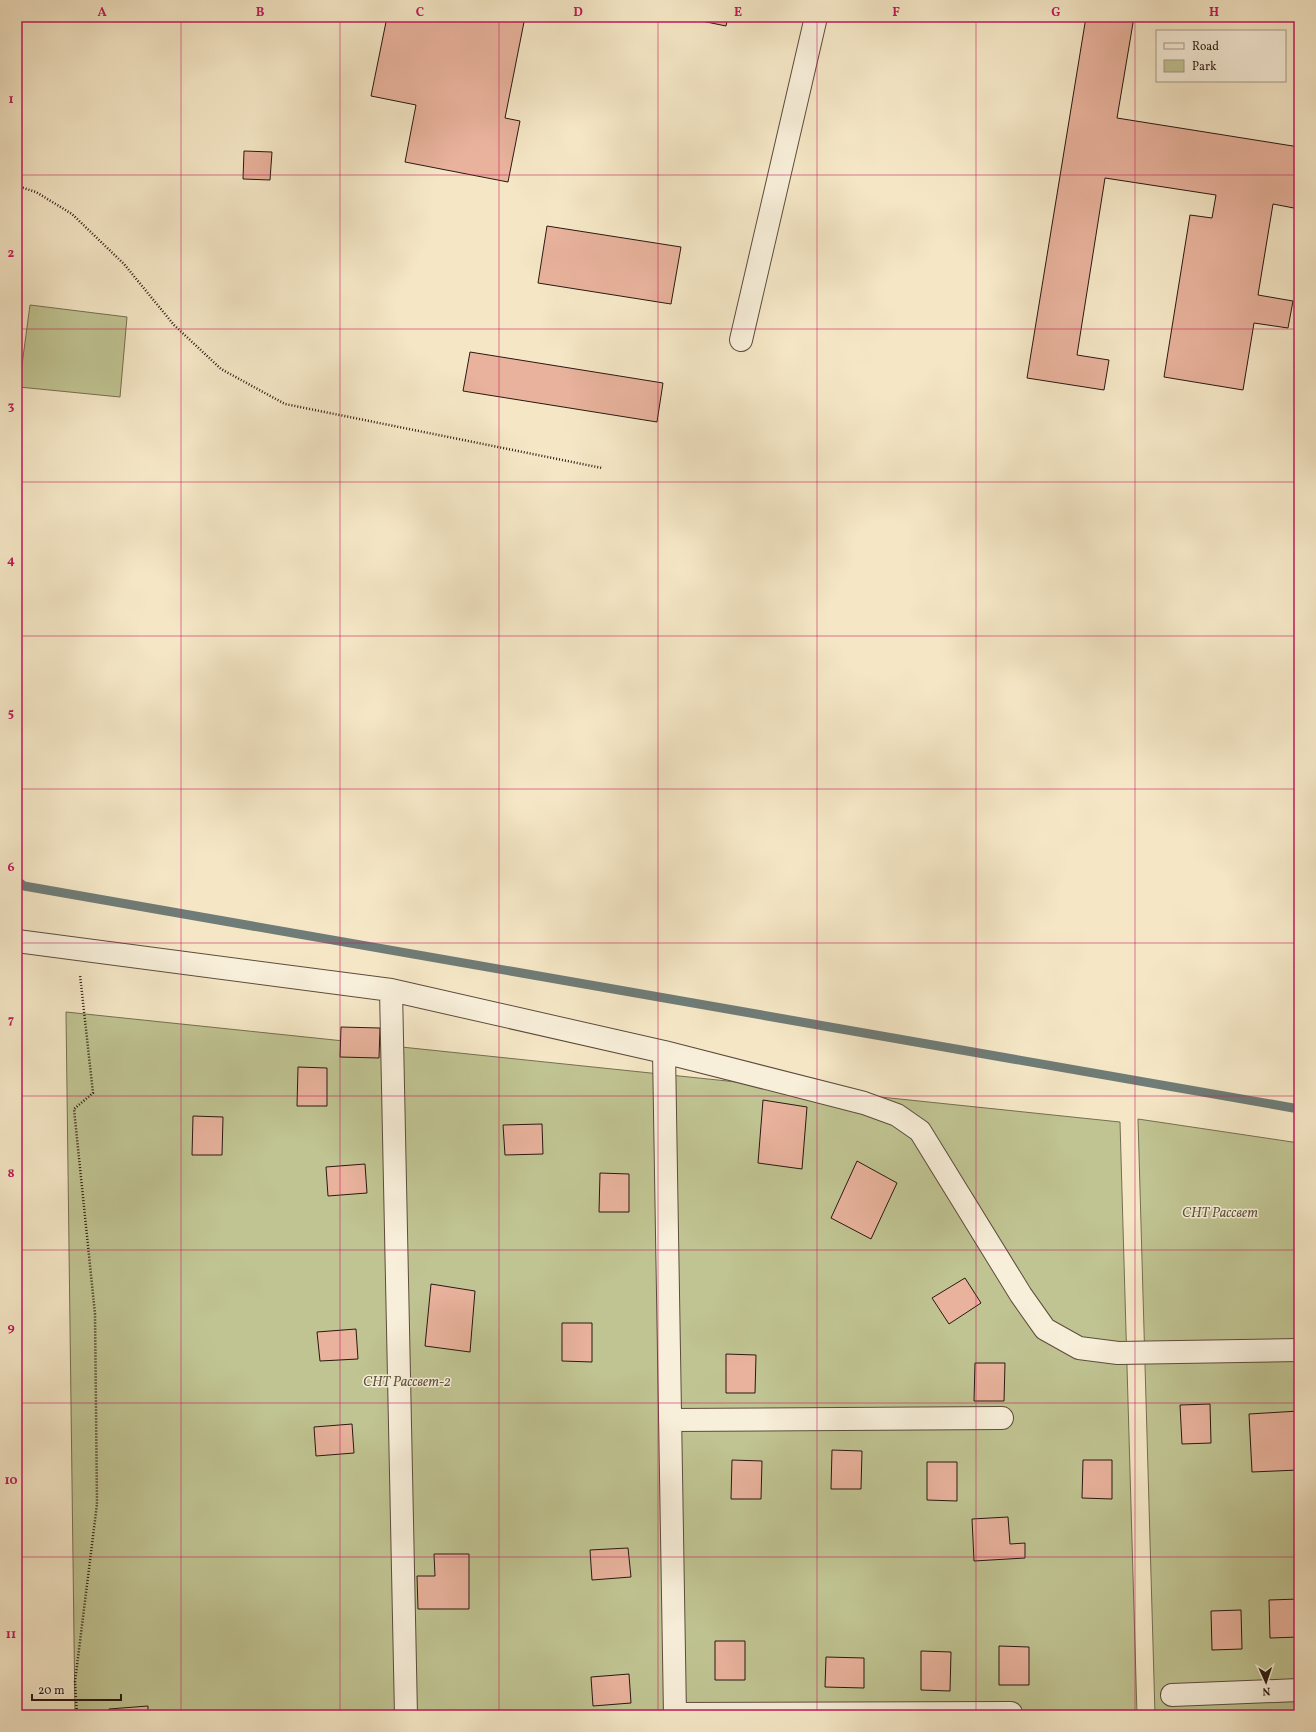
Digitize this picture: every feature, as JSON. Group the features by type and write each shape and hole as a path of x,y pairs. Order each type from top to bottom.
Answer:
{"street":[{"path":"740,340 816,17"},
{"path":"17,941 390,990 664,1052 864,1103 896,1115 920,1131 1021,1295 1045,1329 1079,1348 1118,1352 1299,1350"},
{"path":"390,990 406,1715"},
{"path":"664,1052 675,1715 1011,1713"},
{"path":"670,1420 1002,1418"},
{"path":"1172,1695 1299,1690"}],"path":[{"path":"17,186 36,192 72,214 124,264 174,325 221,369 285,404 602,468"},
{"path":"77,949 93,1093 74,1109 95,1314 97,1504 75,1682 77,1715"}],"green space":[{"path":"30,305 127,317 120,397 19,387"},
{"name":"СНТ Рассвет-2","path":"66,1012 1120,1122 1137,1715 75,1715"},
{"name":"СНТ Рассвет","path":"1138,1119 1299,1143 1299,1715 1155,1715"}],"building":[{"path":"387,17 525,17 505,118 520,121 508,182 405,162 416,105 371,96"},
{"path":"682,17 728,17 726,26"},
{"path":"1086,17 1134,17 1117,118 1299,147 1299,209 1273,204 1258,295 1293,301 1288,328 1254,323 1243,390 1164,377 1190,215 1212,218 1216,195 1105,178 1077,355 1109,360 1104,390 1027,378"},
{"path":"244,151 272,152 270,180 243,179"},
{"path":"547,226 681,247 671,304 538,283"},
{"path":"470,352 663,383 657,422 463,391"},
{"path":"341,1027 380,1028 379,1058 340,1057"},
{"path":"298,1067 327,1068 327,1106 297,1106"},
{"path":"763,1100 807,1107 802,1169 758,1163"},
{"path":"193,1116 223,1117 222,1155 192,1155"},
{"path":"542,1124 543,1154 505,1155 503,1125"},
{"path":"857,1161 897,1183 871,1239 831,1218"},
{"path":"365,1164 367,1193 328,1196 326,1167"},
{"path":"600,1173 629,1174 629,1212 599,1212"},
{"path":"965,1278 981,1303 949,1324 932,1298"},
{"path":"431,1284 475,1291 470,1352 425,1346"},
{"path":"562,1323 592,1323 592,1362 562,1361"},
{"path":"356,1329 358,1359 320,1361 317,1332"},
{"path":"726,1354 756,1355 755,1393 726,1393"},
{"path":"975,1363 1005,1363 1004,1401 974,1401"},
{"path":"1210,1404 1211,1443 1182,1444 1180,1405"},
{"path":"1299,1411 1299,1470 1252,1472 1249,1414"},
{"path":"352,1424 354,1453 316,1456 314,1427"},
{"path":"832,1450 862,1451 861,1489 831,1489"},
{"path":"732,1460 762,1461 761,1499 731,1499"},
{"path":"1083,1460 1112,1460 1112,1499 1082,1498"},
{"path":"927,1462 957,1462 957,1501 927,1500"},
{"path":"1008,1517 1010,1544 1025,1543 1025,1558 974,1561 972,1519"},
{"path":"628,1548 631,1577 592,1580 590,1550"},
{"path":"434,1554 469,1554 469,1609 418,1609 417,1576 435,1576"},
{"path":"1299,1599 1299,1637 1270,1638 1269,1600"},
{"path":"1241,1610 1242,1649 1212,1650 1211,1611"},
{"path":"715,1641 745,1641 745,1680 715,1680"},
{"path":"999,1646 1029,1647 1029,1685 999,1685"},
{"path":"921,1651 951,1652 950,1691 921,1690"},
{"path":"826,1657 864,1658 864,1688 825,1687"},
{"path":"629,1674 631,1703 593,1706 591,1677"},
{"path":"148,1706 148,1715 109,1715 109,1709"}],"waterway":[{"path":"17,881 24,886 1299,1109"}]}
